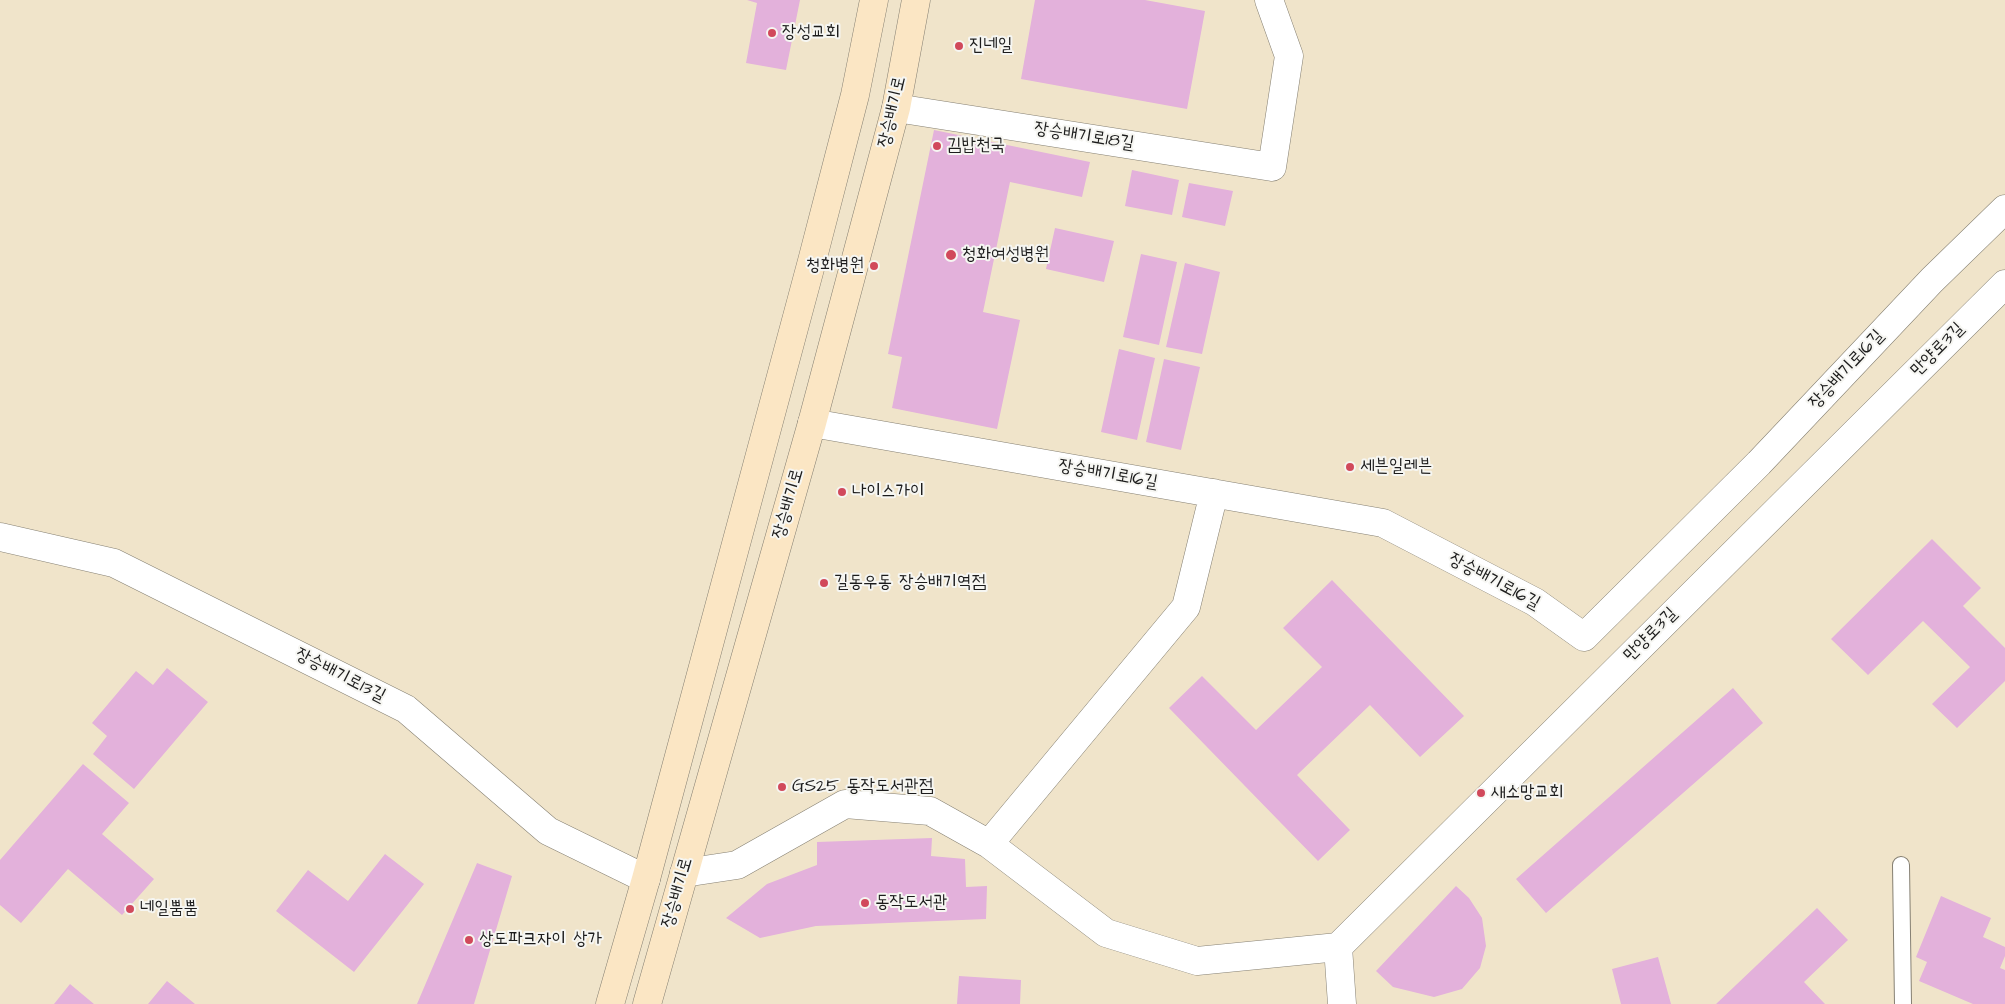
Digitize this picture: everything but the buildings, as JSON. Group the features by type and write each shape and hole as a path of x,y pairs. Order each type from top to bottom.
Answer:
{"street":[{"name":"장승배기로","path":"610,1004 646,879 814,252 855,95 874,0"},
{"name":"장승배기로","path":"647,1004 812,423 896,108 916,0"},
{"name":"장승배기로18길","path":"896,108 1272,167 1289,56 1270,0"},
{"name":"장승배기로16길","path":"812,423 1383,523 1535,602 1584,637 1759,463 1932,280 2005,209"},
{"name":"만양로3길","path":"1338,947 2005,284"},
{"path":"989,844 1186,607 1214,493"},
{"name":"장승배기로13길","path":"0,537 114,563 406,710 548,831 646,879"},
{"path":"684,873 737,865 846,804 930,811 989,844 1106,933 1197,961 1338,947 1342,1004"}],"lane":[{"path":"1901,865 1903,1004"}],"place":[{"name":"장성교회","path":"772,33"},
{"name":"진네일","path":"959,46"},
{"name":"김밥천국","path":"937,146"},
{"name":"청화여성병원","path":"951,255"},
{"name":"청화병원","path":"874,266"},
{"name":"세븐일레븐","path":"1350,467"},
{"name":"나이스가이","path":"842,492"},
{"name":"길동우동 장승배기역점","path":"824,583"},
{"name":"GS25 동작도서관점","path":"782,787"},
{"name":"새소망교회","path":"1481,793"},
{"name":"동작도서관","path":"865,903"},
{"name":"네일뿜뿜","path":"130,909"},
{"name":"상도파크자이 상가","path":"469,940"}]}
